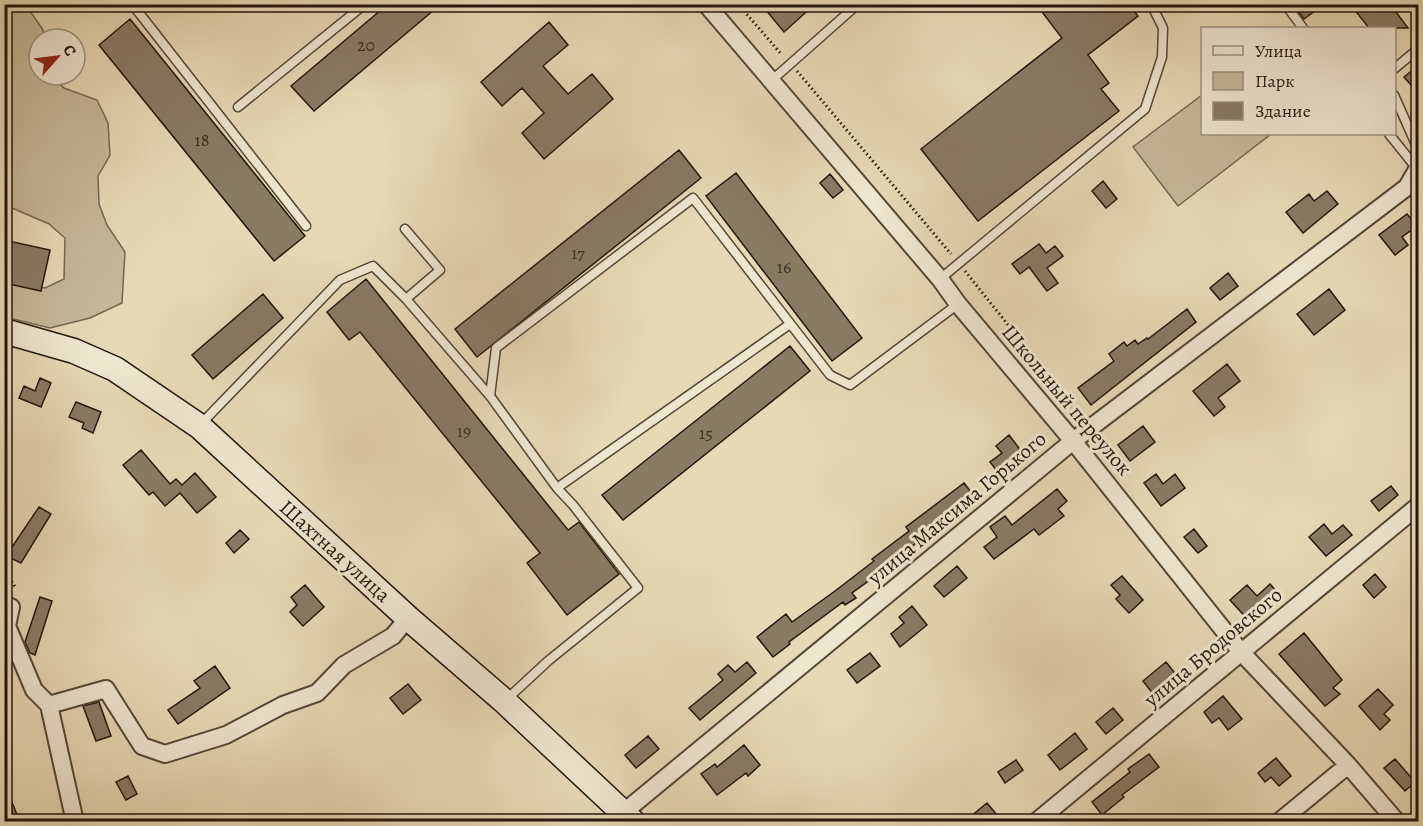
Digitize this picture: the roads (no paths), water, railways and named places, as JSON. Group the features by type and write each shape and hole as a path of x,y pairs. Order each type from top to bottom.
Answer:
{"main road":[{"name":"Шахтная улица","path":"4,331 74,351 115,369 199,426 408,618 504,701 623,818"}],"street":[{"name":"Школьный переулок","path":"705,4 940,279 1241,652 1348,765 1397,822"},
{"name":"улица Максима Горького","path":"623,818 1090,427 1407,187 1418,169"},
{"name":"улица Бродовского","path":"1036,822 1419,506"},
{"path":"11,607 7,626 34,690 49,705 75,822"},
{"path":"49,705 106,689 142,746 165,754 226,735 283,705 317,693 344,665 393,636 408,618"},
{"path":"1279,822 1348,765"}],"lane":[{"path":"136,4 136,9 306,226"},
{"path":"238,107 365,4"},
{"path":"771,81 858,4"},
{"path":"1285,4 1302,27"},
{"path":"940,279 1145,109 1162,57 1163,28 1153,8"},
{"path":"1396,68 1419,49"},
{"path":"1396,97 1419,149"},
{"path":"1390,135 1418,169"},
{"path":"490,396 496,348 693,198 830,375 850,385 958,304"},
{"path":"405,229 440,270 406,299"},
{"path":"199,426 340,280 373,266 406,299 490,396 557,488 638,588 548,661 504,701"},
{"path":"557,488 790,324"}]}
